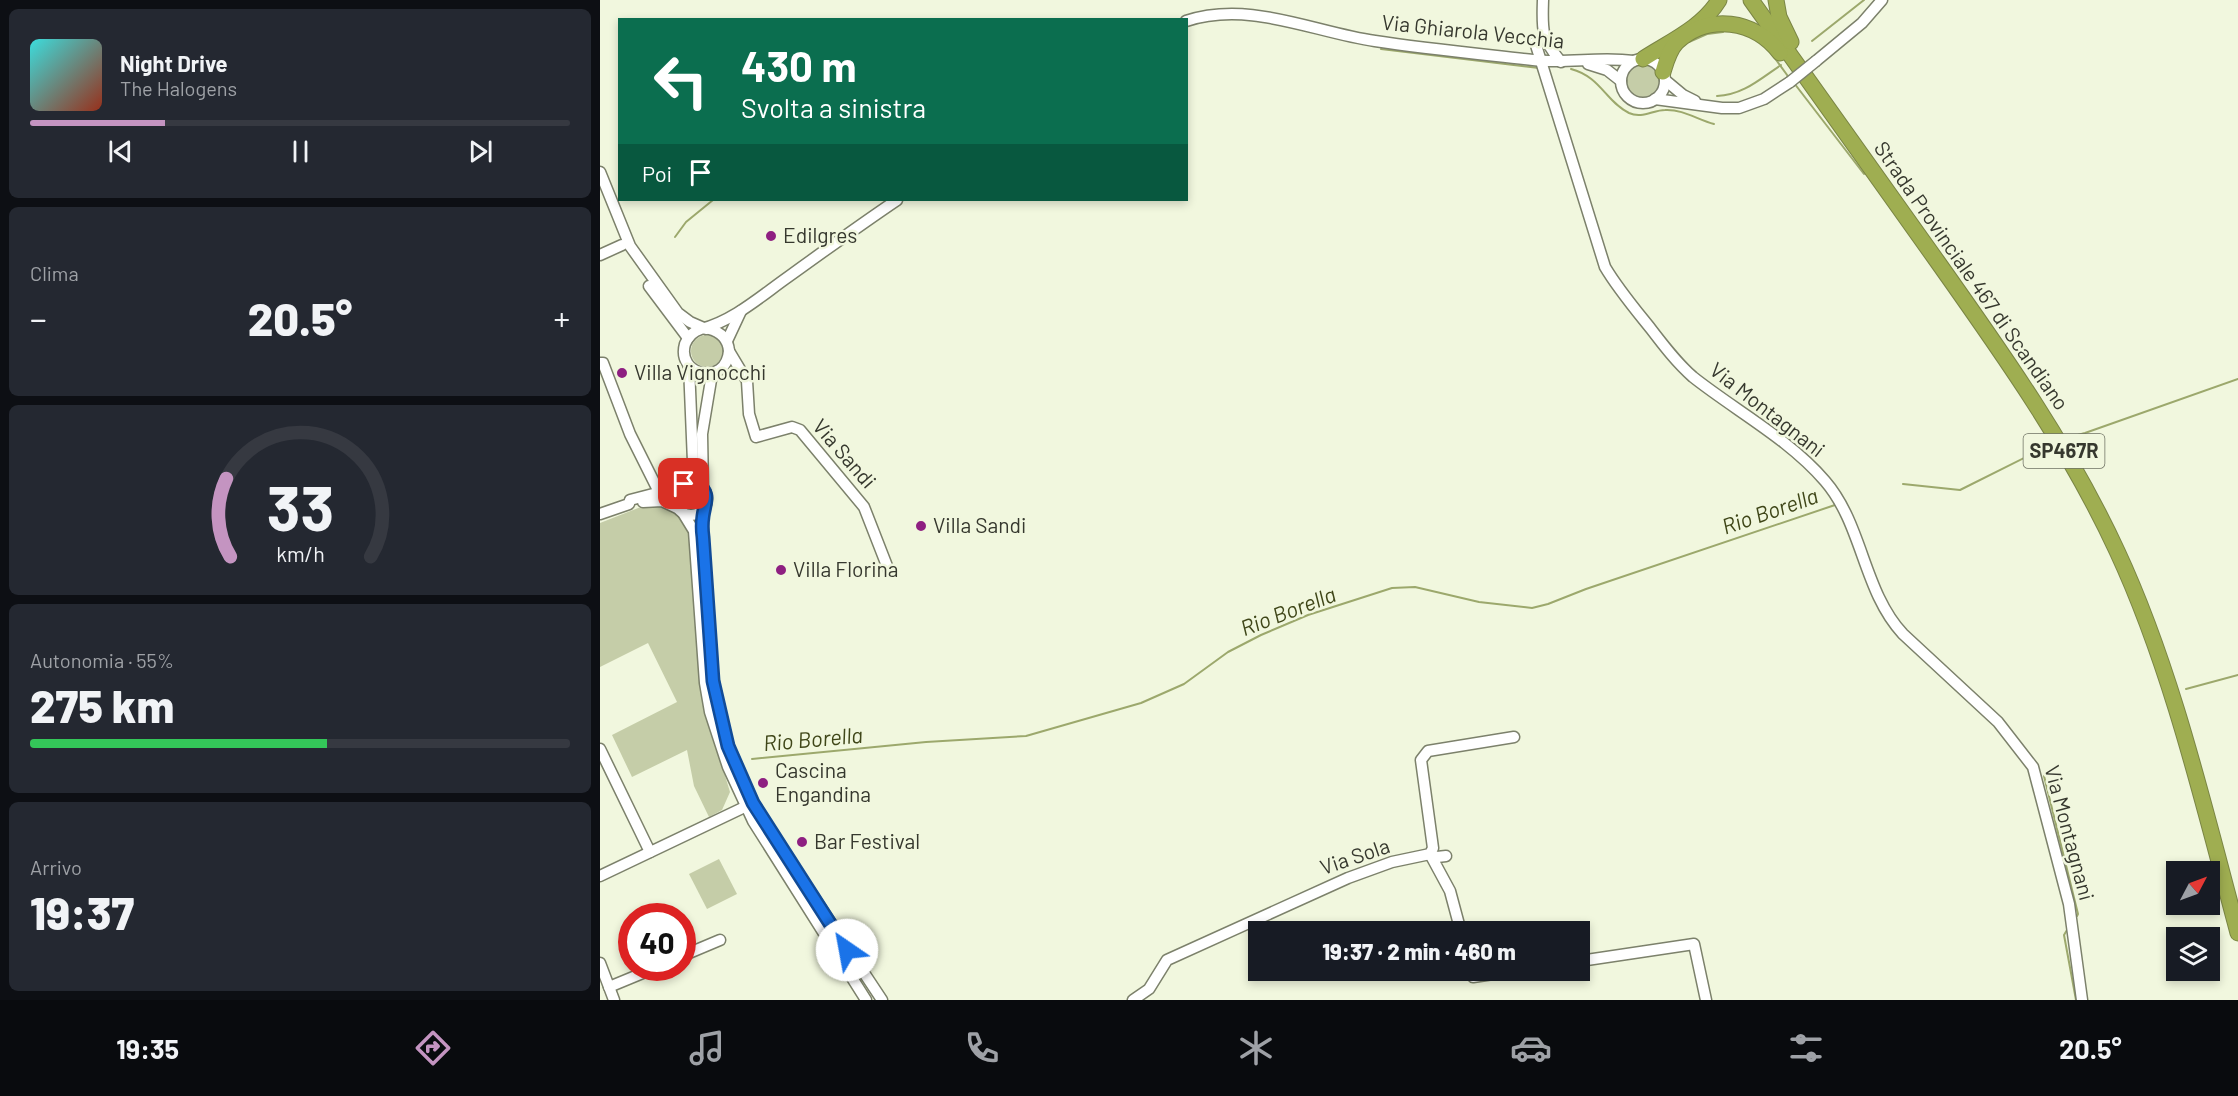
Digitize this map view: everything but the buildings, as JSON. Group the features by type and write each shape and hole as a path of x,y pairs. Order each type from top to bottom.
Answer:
{"highway":[{"path":"1638,60 1701,22 1719,0"},
{"name":"Strada Provinciale 467 di Scandiano","path":"1751,0 2000,350 2044,417 2093,501 2118,553 2152,636 2238,933"},
{"path":"1776,0 1785,34 1817,80 1854,144"},
{"path":"1664,76 1670,51 1690,33 1712,25 1724,24 1737,25 1756,31 1775,47 1854,144"}],"street":[{"path":"1542,0 1542,30 1548,47 1561,62"},
{"name":"Via Ghiarola Vecchia","path":"1579,62 1607,70 1621,81 1624,93 1633,101 1644,103 1655,99 1722,108 1739,108 1764,99 1790,82 1862,23 1882,0"},
{"name":"Via Ghiarola Vecchia","path":"1188,21 1218,14 1264,16 1372,41 1541,61 1638,60 1654,62 1683,95 1701,104"},
{"path":"1500,56 1504,50 1521,52 1535,42 1542,30"},
{"name":"Via Montagnani","path":"1535,42 1605,267 1616,285 1684,369 1803,459 1824,480 1841,500 1877,595 1890,618 1903,634 1998,722 2033,767 2069,904 2082,1000"},
{"path":"1541,61 1548,47"},
{"path":"1621,81 1624,69 1638,60"},
{"path":"1655,99 1664,89 1664,76"},
{"path":"600,172 630,246 678,313 690,322 719,332 728,346"},
{"path":"600,191 622,245 660,303 688,338"},
{"path":"866,1000 728,767 710,712 705,682 694,531 680,511 675,498 692,469 693,462 689,366 684,353 688,338 696,331 707,329 741,310 896,201"},
{"path":"600,255 622,245"},
{"path":"689,366 699,373 712,374 724,366 728,346 741,310"},
{"name":"Via Sandi","path":"728,346 748,386 749,414 756,437 792,427 800,430 864,507 889,571"},
{"path":"602,363 634,445 659,492"},
{"path":"724,366 742,375"},
{"path":"712,374 702,434 703,488 707,497 702,518 713,681 728,746 749,805 882,1000"},
{"path":"629,504 630,500 682,485 694,483 703,488"},
{"path":"600,514 629,504 654,500 666,502 680,511 696,514 705,507"},
{"path":"1458,921 1450,891 1430,854 1433,848 1421,760 1428,752 1514,736"},
{"path":"600,749 650,852"},
{"path":"600,876 749,805"},
{"name":"Via Sola","path":"1134,1000 1149,989 1167,960 1348,878 1392,862 1430,854 1437,857 1446,856"},
{"path":"696,950 720,940"},
{"path":"1590,960 1694,944 1706,1000"},
{"path":"600,963 614,1000"},
{"path":"609,987 624,981"}],"green space":[{"path":"1643,64 1655,69 1660,81 1655,93 1643,98 1631,93 1626,81 1631,69"},
{"path":"707,335 719,339 723,351 719,363 707,367 695,363 691,351 695,339"},
{"path":"691,489 698,492 701,499 698,506 691,509 684,506 681,499 684,492"},
{"path":"651,503 674,514 690,533 713,736 730,792 722,810 709,817 694,786 687,750 632,777 612,735 677,702 648,643 600,667 600,523"},
{"path":"719,859 737,894 707,909 689,874"}],"waterway":[{"path":"1812,41 1864,0"},
{"path":"1689,42 1707,34 1723,32"},
{"path":"1381,49 1539,68"},
{"path":"1774,57 1790,79"},
{"path":"1717,96 1735,93 1781,65"},
{"path":"1571,69 1596,83 1621,108 1634,115 1672,110 1714,124"},
{"path":"1794,83 1864,174"},
{"path":"675,237 686,222 712,201"},
{"name":"Rio Borella","path":"2063,439 2238,379"},
{"name":"Rio Borella","path":"1903,484 1960,490 2054,443"},
{"name":"Rio Borella","path":"752,759 926,742 1026,736 1141,703 1184,684 1228,652 1261,635 1308,615 1392,588 1415,587 1479,602 1532,608 1835,505"},
{"path":"2186,689 2238,675"},
{"path":"2044,776 2077,916"},
{"path":"2067,930 2064,935 2076,1000"}],"place":[{"name":"Edilgres","path":"771,236"},
{"name":"Villa Vignocchi","path":"622,373"},
{"name":"Villa Sandi","path":"921,526"},
{"name":"Villa Florina","path":"781,570"},
{"name":"Cascina Engandina","path":"763,783"},
{"name":"Bar Festival","path":"802,842"}],"route":[{"path":"684,484 697,484 705,490 707,497 702,518 713,681 728,746 753,803 764,822 847,950"}]}
